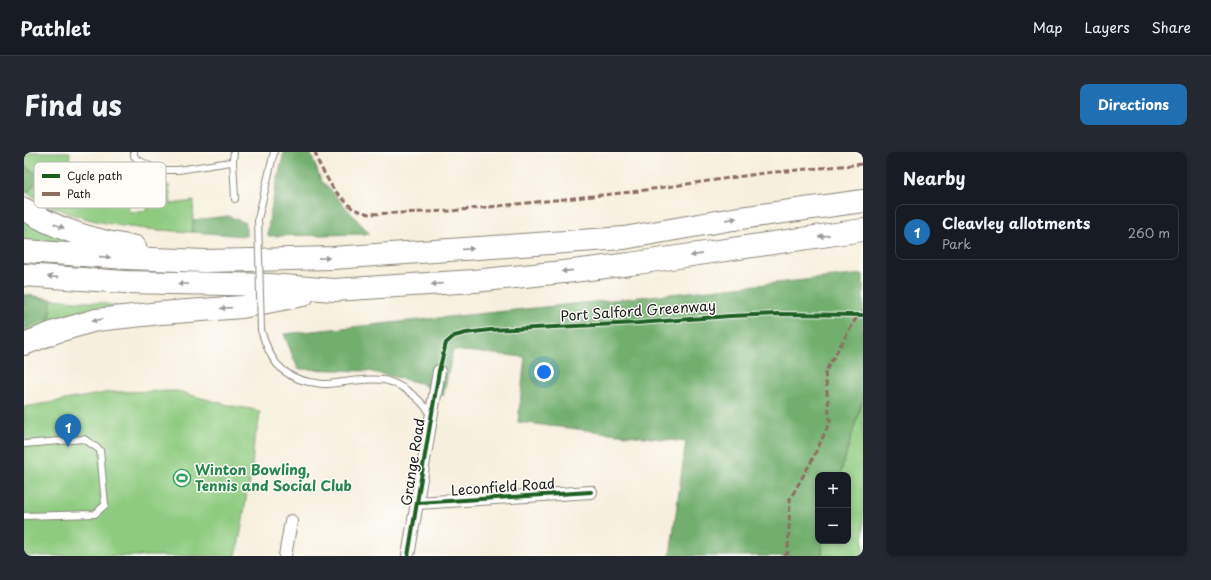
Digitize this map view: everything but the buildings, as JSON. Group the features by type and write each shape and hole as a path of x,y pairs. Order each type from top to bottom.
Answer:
{"highway":[{"path":"24,251 127,258 205,261 332,258 624,238 733,219 863,201"},
{"path":"24,209 61,227 104,241 130,246 232,258 285,259"},
{"path":"24,344 55,332 96,320 161,313 242,307 334,290 428,284 573,271 863,230"},
{"path":"24,275 125,282 270,286 334,290"}],"street":[{"name":"Grange Road","path":"408,556 439,371"},
{"name":"Leconfield Road","path":"417,503 590,492"},
{"path":"285,556 291,521"}],"lane":[{"path":"134,152 134,156 142,162"},
{"path":"234,152 235,199"},
{"path":"274,152 258,219 261,330 266,349 278,367 301,380 324,384 367,380 387,381 402,388 420,400 432,415"},
{"path":"166,170 178,170 231,162 233,160"},
{"path":"24,444 84,439 100,450 105,505 95,514 24,516"}],"green space":[{"path":"29,152 70,152 69,162 34,162 34,172 24,165 24,157"},
{"path":"284,152 310,152 321,180 370,234 268,236 272,206"},
{"path":"24,165 34,172 34,184 27,193 24,191"},
{"path":"34,184 34,197 27,193"},
{"path":"166,185 169,185 171,204 194,201 192,232 145,229 114,225 68,213 57,208 129,208 129,212 148,210 148,208 166,208"},
{"path":"228,216 246,223 246,236 192,232 193,220"},
{"path":"24,219 97,245 24,240"},
{"path":"863,274 863,398 841,472 815,472 815,544 822,544 822,556 670,556 686,442 518,422 525,357 453,350 443,396 420,383 368,371 298,369 284,334"},
{"path":"24,294 51,299 102,303 117,306 67,315 24,332"},
{"path":"24,296 51,299 51,317 24,328"},
{"name":"Winton Bowling, Tennis and Social Club","path":"178,391 232,406 260,411 258,427 254,440 252,467 254,468 247,492 236,556 24,556 24,407 111,392"},
{"path":"863,398 863,556 822,556 822,544 851,544 851,472 841,472"}],"marked path":[{"path":"315,152 319,164 334,190 353,209 369,214 451,211 631,192 765,173 863,164"},
{"path":"785,556 788,552 790,499 811,462 830,422 825,372 858,315"}],"cycle path":[{"name":"Port Salford Greenway","path":"408,556 439,371 446,343 454,336 490,330 638,323 730,316 778,314 863,315"},
{"path":"417,503 591,492"}],"place":[{"name":"Cleavley allotments","path":"68,447"},
{"name":"Winton Bowling, Tennis and Social Club","path":"182,478"}]}
